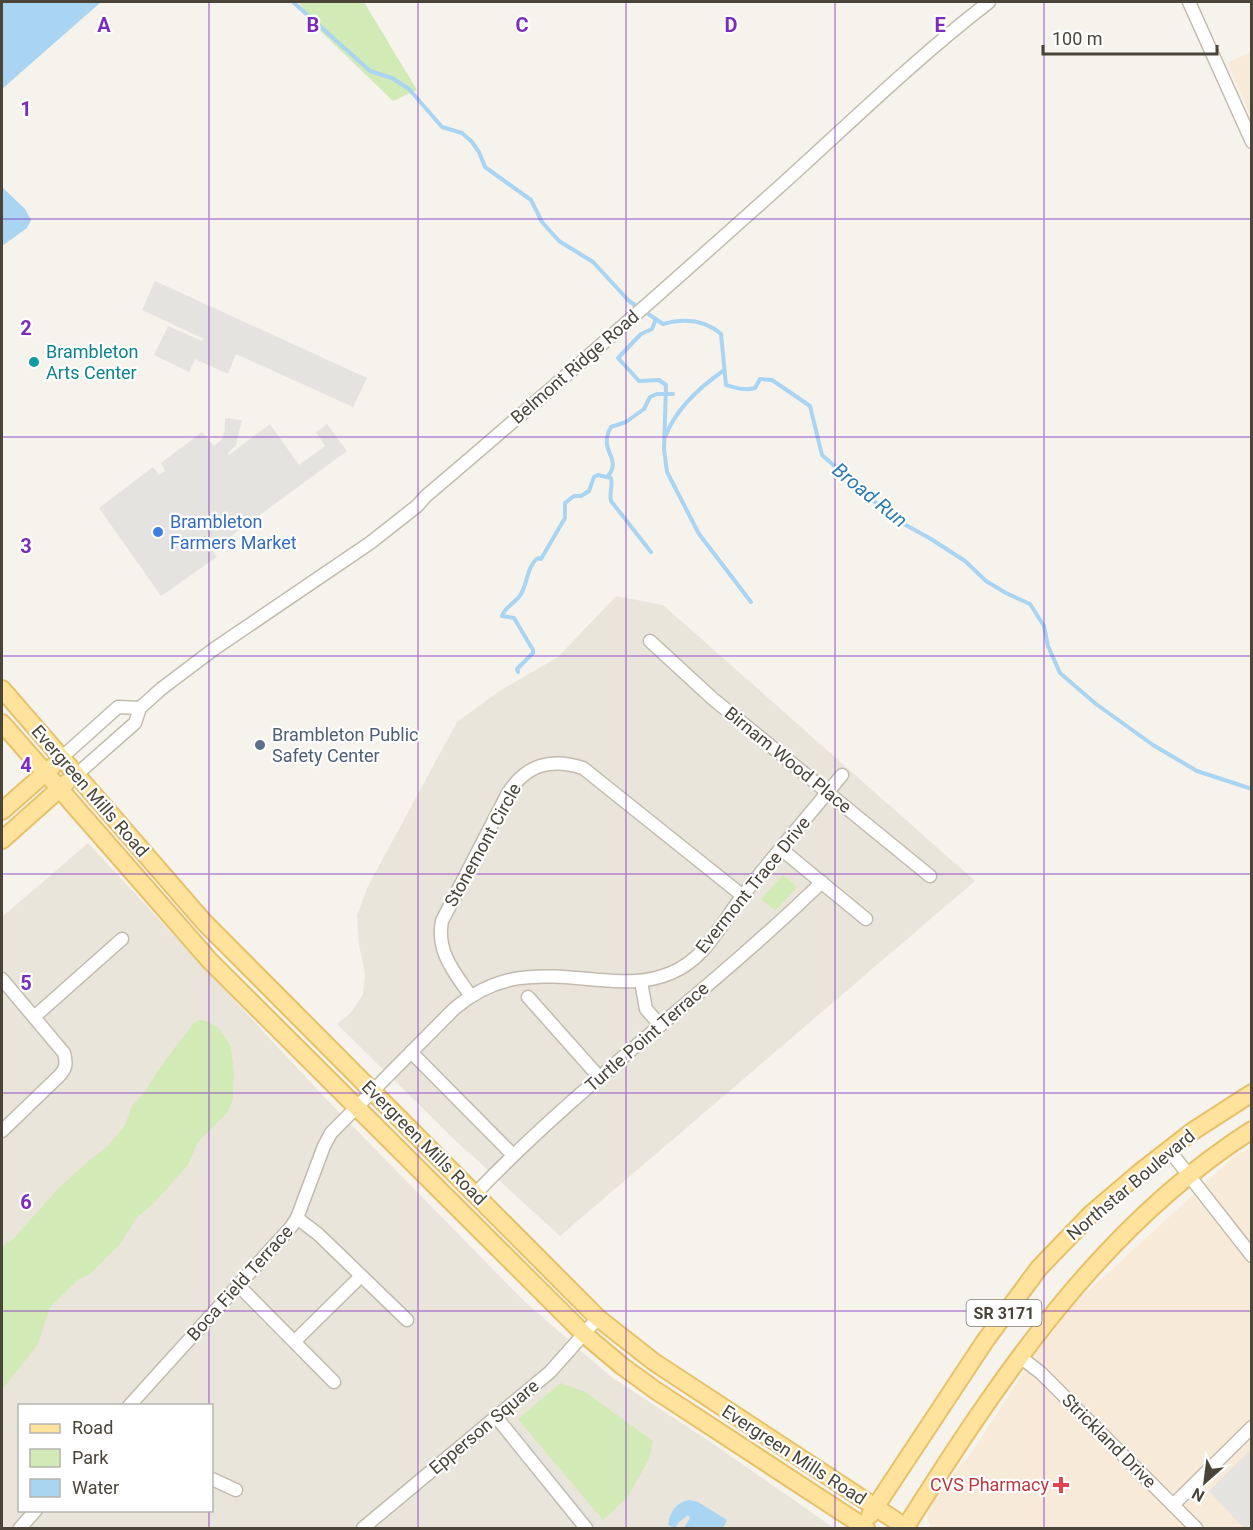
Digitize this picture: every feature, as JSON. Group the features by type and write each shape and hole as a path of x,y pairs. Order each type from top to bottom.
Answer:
{"main road":[{"name":"Evergreen Mills Road","path":"2,689 204,922 598,1318 654,1362 906,1528"},
{"name":"Evergreen Mills Road","path":"2,723 210,961 584,1334 621,1366 655,1390 863,1528"},
{"path":"2,811 61,758"},
{"name":"Belmont Ridge Road","path":"2,840 76,775"},
{"name":"Northstar Boulevard","path":"863,1528 985,1341 1039,1268 1092,1213 1193,1131 1251,1093"},
{"name":"Northstar Boulevard","path":"906,1528 1019,1356 1049,1317 1102,1257 1190,1175 1251,1130"}],"street":[{"name":"Belmont Ridge Road","path":"76,775 135,723 140,708 181,673 370,543 409,513 942,39 988,2"},
{"path":"1189,2 1251,142"},
{"name":"Birnam Wood Place","path":"650,641 713,699 930,876"},
{"path":"61,758 118,707 140,708"},
{"name":"Stonemont Circle","path":"470,996 444,956 440,942 442,921 508,793 522,776 542,765 568,763 583,768 743,896"},
{"name":"Evermont Trace Drive","path":"372,1091 470,996 503,982 536,976 641,982 673,972 699,955 714,938 743,896 842,775"},
{"path":"781,849 866,919"},
{"name":"Turtle Point Terrace","path":"475,1194 513,1155 822,882"},
{"path":"34,1017 122,939"},
{"path":"2,979 64,1053 67,1062 64,1071 2,1131"},
{"path":"641,982 646,1009 660,1025"},
{"path":"528,997 600,1078"},
{"path":"411,1052 513,1155"},
{"name":"Boca Field Terrace","path":"131,1404 283,1237 297,1218 327,1139 372,1091"},
{"path":"1169,1150 1251,1256"},
{"path":"297,1218 318,1234 406,1320"},
{"path":"295,1341 361,1276"},
{"path":"239,1286 334,1382"},
{"name":"Epperson Square","path":"363,1528 550,1372 598,1318"},
{"name":"Strickland Drive","path":"1019,1356 1041,1374 1196,1528"},
{"path":"497,1418 586,1528"},
{"path":"1173,1505 1251,1427"},
{"path":"213,1479 237,1490"},
{"path":"20,1528 34,1512"}],"shaded area":[{"path":"1251,52 1251,118 1228,63"},
{"path":"155,281 367,378 353,407 236,354 228,374 195,359 189,372 154,355 168,326 202,341 204,339 142,310"},
{"path":"225,418 242,420 236,445 228,453 229,455 270,424 299,465 325,446 316,432 327,424 347,451 219,545 214,539 207,543 217,557 161,596 99,508 153,467 159,475 165,471 161,463 202,432 214,446 222,439"},
{"path":"616,596 663,605 975,881 560,1236 456,1141 337,1024 350,1014 363,994 365,974 359,945 357,915 368,886 457,722 501,690 558,657"},
{"path":"88,843 328,1101 524,1301 610,1376 712,1443 834,1528 2,1528 2,917"},
{"path":"1251,1149 1251,1528 931,1528 927,1518 928,1505 972,1452 1042,1341 1071,1305 1237,1154"},
{"path":"518,1427 598,1528 594,1528 512,1428"},
{"path":"504,1434 580,1528 575,1528 503,1440"},
{"path":"1251,1450 1251,1528 1244,1528 1209,1491"}],"green space":[{"path":"299,2 364,2 417,90 393,101 311,22"},
{"path":"783,875 797,887 775,911 761,899"},
{"path":"200,1020 219,1028 231,1047 234,1072 233,1099 228,1112 198,1142 188,1165 152,1205 137,1217 120,1244 90,1274 79,1279 50,1307 38,1344 2,1390 2,1247 14,1238 57,1190 108,1146 125,1125 132,1106 145,1092 194,1023"},
{"path":"561,1383 585,1392 653,1441 649,1459 627,1498 603,1520 518,1419"}],"water":[{"path":"2,2 101,2 2,89"},
{"path":"2,187 25,209 31,220 27,228 2,246"},
{"path":"689,1500 698,1502 727,1520 723,1528 684,1528 690,1518 688,1515 675,1528 668,1525 674,1508"}],"waterway":[{"name":"Broad Run","path":"293,2 370,71 392,78 409,89 442,127 462,133 479,152 485,167 531,200 542,222 559,241 593,262 629,301 663,324 679,321 701,323 721,334 726,385 751,389 755,388 760,379 772,380 810,406 822,455 893,518 965,561 986,581 1030,604 1044,626 1048,646 1060,673 1096,704 1153,745 1197,771 1252,789"},
{"path":"656,319 652,329 641,334 618,358 639,381 659,380 666,385 664,449 667,472 699,534 751,602"},
{"path":"666,435 676,415 690,398 723,371"},
{"path":"608,476 613,464 607,442 607,435 611,427 626,422 644,409 650,397 657,394 673,394"},
{"path":"518,672 517,669 533,653 533,650 514,618 502,616 521,594 534,561 541,559 565,518 565,503 574,496 581,496 589,491 594,477 598,475 611,478 611,501 651,552"}],"place":[{"name":"Brambleton Arts Center","path":"34,362"},
{"name":"Brambleton Farmers Market","path":"158,532"},
{"name":"Brambleton Public Safety Center","path":"260,745"},
{"name":"CVS Pharmacy","path":"1061,1485"}]}
